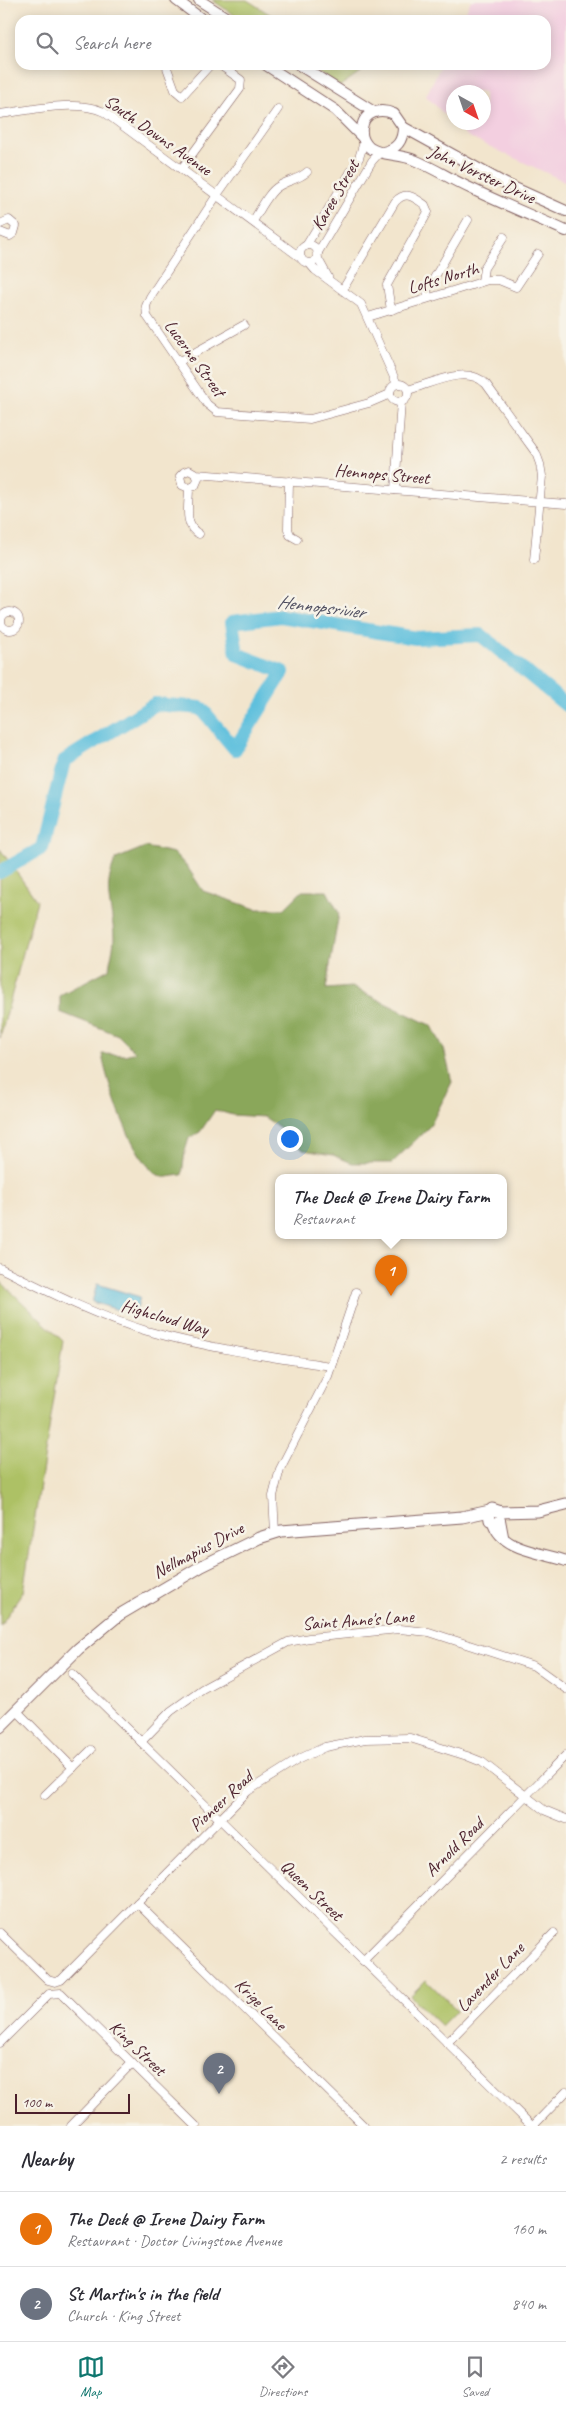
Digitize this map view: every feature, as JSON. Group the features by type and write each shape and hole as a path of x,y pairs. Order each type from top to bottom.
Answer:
{"main road":[{"name":"Nellmapius Drive","path":"0,1727 82,1646 119,1615 202,1566 275,1532 462,1516 496,1517 547,1510 566,1504"}],"street":[{"path":"176,0 196,15"},
{"path":"199,0 222,15"},
{"path":"168,70 175,90 182,96 205,70"},
{"path":"182,168 240,89 241,80 227,70"},
{"path":"274,70 335,110 368,146 382,152 396,146 401,141 403,127 394,114 387,110 374,112 364,122 363,139"},
{"path":"307,70 374,112"},
{"name":"South Downs Avenue","path":"0,114 75,106 96,108 182,168 280,243 309,262"},
{"name":"Lucerne Street","path":"278,109 217,195 150,296 146,306 147,316 210,407 222,412 310,419 369,403 390,394"},
{"name":"John Vorster Drive","path":"403,127 453,157 506,184 566,211"},
{"name":"Karee Street","path":"304,247 359,158 363,139"},
{"name":"Karee Street","path":"317,255 372,161 382,152"},
{"name":"John Vorster Drive","path":"382,152 416,160 472,189 566,231"},
{"path":"253,221 274,190 280,185 300,178 307,172"},
{"path":"343,289 395,202 402,195 409,195 426,205 428,212 387,285 392,310"},
{"path":"330,205 343,213"},
{"path":"0,224 9,220 16,226 12,235 0,232"},
{"path":"428,297 427,290 430,284 468,220"},
{"path":"482,281 484,268 504,237"},
{"name":"South Downs Avenue","path":"280,243 304,247"},
{"path":"301,258 304,247 314,248 330,280"},
{"name":"Lofts North","path":"368,317 482,281 499,280 516,287 538,254"},
{"path":"317,255 309,262 316,270 361,304 397,384"},
{"path":"178,362 244,325"},
{"path":"408,390 466,374 483,381 538,458 542,476 534,560"},
{"path":"397,384 404,385 408,390 407,397 401,401 394,400 390,394 392,387 397,384"},
{"path":"395,490 401,401"},
{"path":"189,470 196,474 197,484 189,488 182,485 180,476 184,472 189,470"},
{"name":"Hennops Street","path":"196,474 566,504"},
{"path":"289,481 288,529 290,535 297,539"},
{"path":"189,488 190,524 193,531 199,534"},
{"name":"Highcloud Way","path":"0,1268 104,1315 148,1330 204,1344 331,1366"},
{"path":"275,1532 273,1496 280,1469 328,1376 356,1292"},
{"path":"496,1517 504,1539 521,1548 566,1561"},
{"name":"Saint Anne's Lane","path":"141,1742 171,1711 202,1689 288,1642 309,1638 399,1629 429,1632 534,1666 566,1689"},
{"name":"Queen Street","path":"72,1674 533,2126"},
{"path":"16,1710 73,1768"},
{"name":"Pioneer Road","path":"0,1933 48,1980 58,1982 255,1786 305,1755 340,1742 389,1737 410,1738 468,1756 487,1765 544,1810 566,1819"},
{"path":"45,1795 91,1750"},
{"name":"Arnold Road","path":"363,1961 566,1755"},
{"name":"Krige Lane","path":"137,1903 364,2126"},
{"name":"Lavender Lane","path":"447,2043 554,1933"},
{"name":"King Street","path":"0,2043 49,1994 58,1992 196,2126"},
{"path":"71,2126 132,2063"},
{"path":"533,2126 566,2092"}],"shaded area":[{"path":"471,0 566,0 566,182 465,135 460,130 491,130 491,85 446,85 446,116 426,96 439,70 551,70 551,15 464,15"}],"green space":[{"path":"212,0 247,0 271,15 234,15"},
{"path":"316,70 363,70 340,86"},
{"path":"145,847 174,853 188,868 203,891 256,909 284,909 302,891 327,891 339,913 326,989 352,987 432,1026 444,1049 452,1082 430,1126 392,1163 352,1163 333,1155 303,1150 285,1131 264,1117 232,1115 215,1110 200,1132 189,1138 185,1151 182,1175 163,1177 153,1171 142,1158 132,1142 116,1103 102,1054 125,1055 135,1052 118,1035 60,1012 60,995 109,969 114,938 109,898 109,880 116,859"},
{"path":"0,849 37,901 0,1038"},
{"path":"0,1281 63,1341 23,1592 0,1626"},
{"path":"426,1980 457,2010 441,2026 410,1996"}],"water":[{"path":"97,1284 140,1297 135,1315 92,1302"}],"waterway":[{"name":"Hennopsrivier","path":"0,872 42,848 64,761 155,704 201,708 235,749 283,672 237,654 232,622 281,616 416,638 481,635 566,705"}],"place":[{"name":"The Deck @ Irene Dairy Farm","path":"391,1296"},
{"name":"St Martin's in the field","path":"219,2094"}]}
